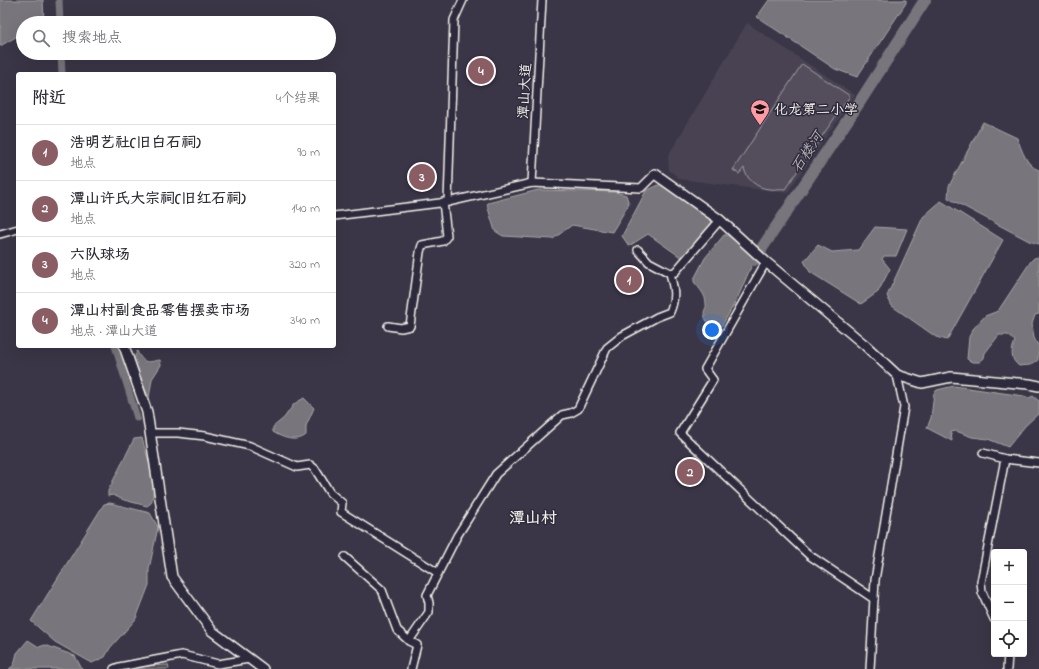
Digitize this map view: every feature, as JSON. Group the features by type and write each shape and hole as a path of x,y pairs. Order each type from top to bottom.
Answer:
{"street":[{"path":"388,326 401,328 410,326 422,245 443,241 447,236 446,202 454,20 463,0"},
{"name":"潭山大道","path":"532,184 542,0"},
{"path":"336,216 446,202 532,184 640,188 655,174 720,220 764,260 866,346 896,375 922,383 951,377 1039,386"},
{"path":"638,250 649,262 670,273 675,272 720,220"},
{"path":"0,234 16,230"},
{"path":"764,260 705,369 713,380 680,433 809,555 874,599"},
{"path":"409,641 429,612 427,595 457,536 496,474 562,415 572,413 578,409 608,348 622,336 657,317 670,312 674,302 675,293 670,273"},
{"path":"125,348 147,412 172,577 212,631 263,669"},
{"path":"870,669 875,580 904,407 896,375"},
{"path":"150,433 178,433 205,436 250,446 297,467 310,465 330,493 342,503 341,512 438,573"},
{"path":"983,453 1005,459 1039,462"},
{"path":"991,612 982,592 981,582 1005,459"},
{"path":"345,557 382,590 397,630 409,641 418,645 411,669"},
{"path":"114,669 182,656 218,664 249,659"},
{"path":"1007,669 1008,657"}],"shaded area":[{"path":"0,0 43,0 44,16 16,16 16,37 0,46"},
{"path":"769,0 906,0 906,3 857,77 835,69 757,17"},
{"name":"化龙第二小学","path":"747,23 855,95 787,193 680,179 669,170 668,156"},
{"path":"802,64 850,96 785,189 760,187 747,176 744,168 739,174 733,170"},
{"path":"983,122 1017,138 1028,161 1039,170 1039,244 1029,241 948,198 949,186"},
{"path":"665,182 714,219 713,224 685,257 682,258 648,234 629,246 622,236 646,191"},
{"path":"538,190 615,192 626,195 629,204 612,232 572,225 553,239 503,236 495,231 487,205 488,203"},
{"path":"941,201 1003,240 947,340 936,337 892,306 887,296 923,217"},
{"path":"875,227 907,229 896,256 884,256 882,259 890,269 878,292 861,304 810,272 804,261 818,245 832,252 858,250"},
{"path":"724,235 727,235 748,250 754,260 737,299 719,331 715,332 705,318 704,313 706,301 702,292 694,282 694,279 705,258"},
{"path":"1039,257 1039,314 1035,315 1032,324 1034,338 1039,347 1038,360 1030,365 1019,366 1014,361 1012,355 1015,341 1008,335 999,335 980,362 972,362 967,359 969,337 973,329 985,316 998,311 1031,261 1034,258"},
{"path":"137,351 146,362 160,360 161,365 152,379 149,398 135,366 134,360"},
{"path":"954,386 1029,398 1033,396 1039,401 1039,413 1025,426 1008,447 988,439 972,437 956,431 951,432 952,441 927,428 931,418 934,393 937,390"},
{"path":"304,398 314,408 306,426 306,435 298,439 290,439 273,432 273,427 284,418 294,404"},
{"path":"142,438 153,480 153,496 151,503 147,506 124,500 113,495 108,496 108,491 134,439"},
{"path":"110,503 150,513 158,527 149,569 149,585 137,616 110,648 105,657 92,663 55,642 31,621 104,504"},
{"path":"28,640 39,647 45,645 75,656 82,669 9,669 14,665 17,653"},
{"path":"168,665 169,669 129,669 146,666"}],"waterway":[{"path":"59,0 60,16"},
{"name":"石楼河","path":"754,260 861,100 925,0"},
{"path":"61,60 62,72"},
{"path":"116,348 137,418"}],"place":[{"name":"潭山村副食品零售摆卖市场","path":"481,71"},
{"name":"化龙第二小学","path":"760,126"},
{"name":"六队球场","path":"422,177"},
{"name":"浩明艺社(旧白石祠)","path":"629,280"},
{"name":"潭山许氏大宗祠(旧红石祠)","path":"690,472"}],"district":[{"name":"潭山村","path":"533,517"}]}
